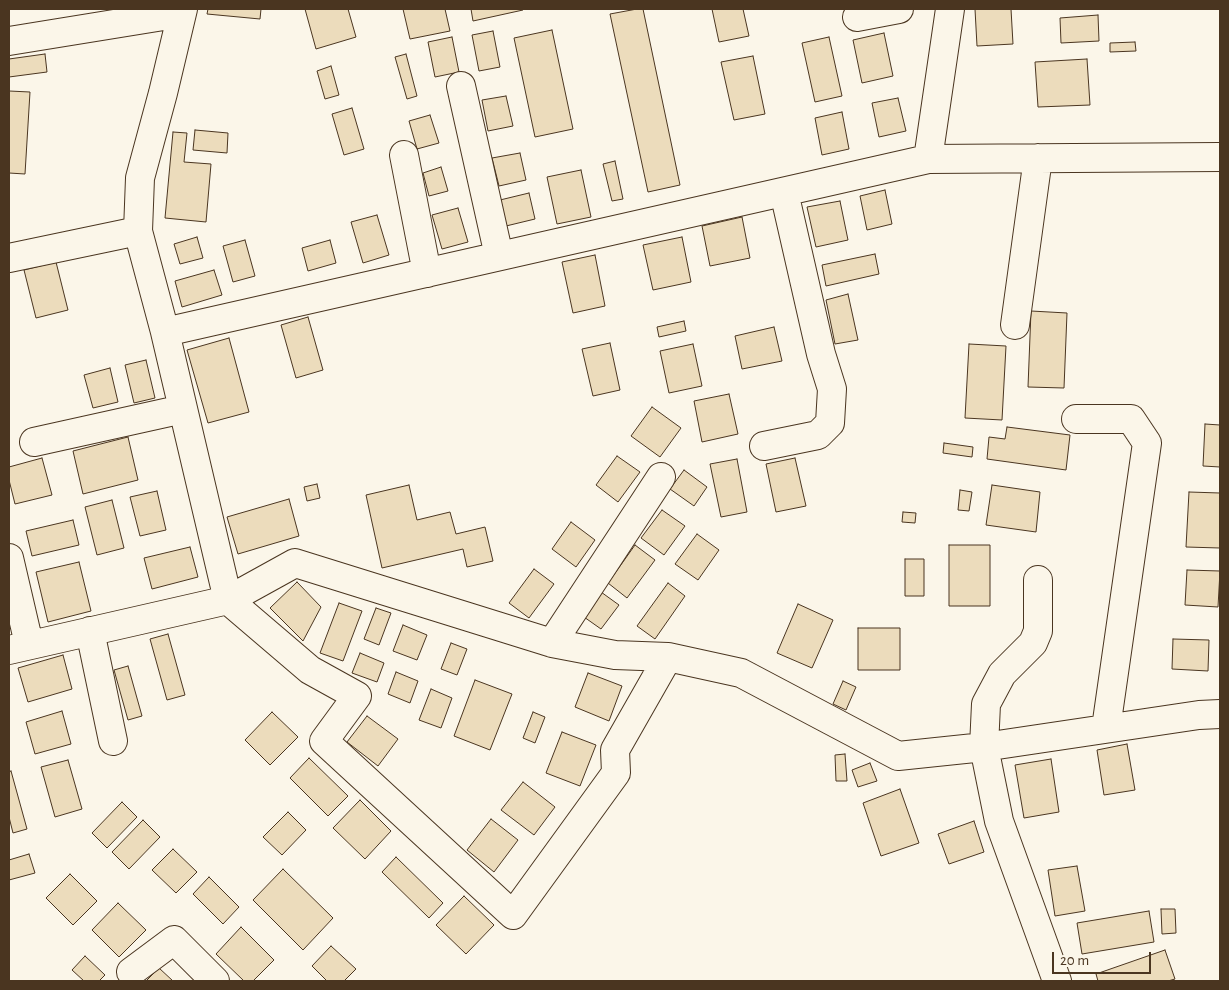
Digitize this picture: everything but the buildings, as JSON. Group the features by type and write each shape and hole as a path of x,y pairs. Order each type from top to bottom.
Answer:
{"street":[{"path":"857,17 899,9"},
{"path":"928,159 950,9"},
{"path":"9,41 183,11 140,178 138,231 165,332 228,600 310,670 357,696 324,741 514,915 616,773 616,750 668,657"},
{"path":"461,86 499,256"},
{"path":"404,155 427,273"},
{"path":"165,332 928,159 1220,157"},
{"path":"1015,325 1038,158"},
{"path":"764,446 818,435 830,423 832,389 821,354 784,192"},
{"path":"9,258 138,231"},
{"path":"34,442 183,409"},
{"path":"1076,419 1131,419 1147,443 1106,728"},
{"path":"552,644 660,477"},
{"path":"9,558 19,647 228,600 295,563 552,644 615,655 668,657 741,673 898,756 984,747 1198,715 1220,714"},
{"path":"1038,580 1038,631 1033,643 1002,674 986,704 984,747 999,821 1057,981"},
{"path":"90,631 113,741"},
{"path":"132,972 174,940 215,981"}]}
